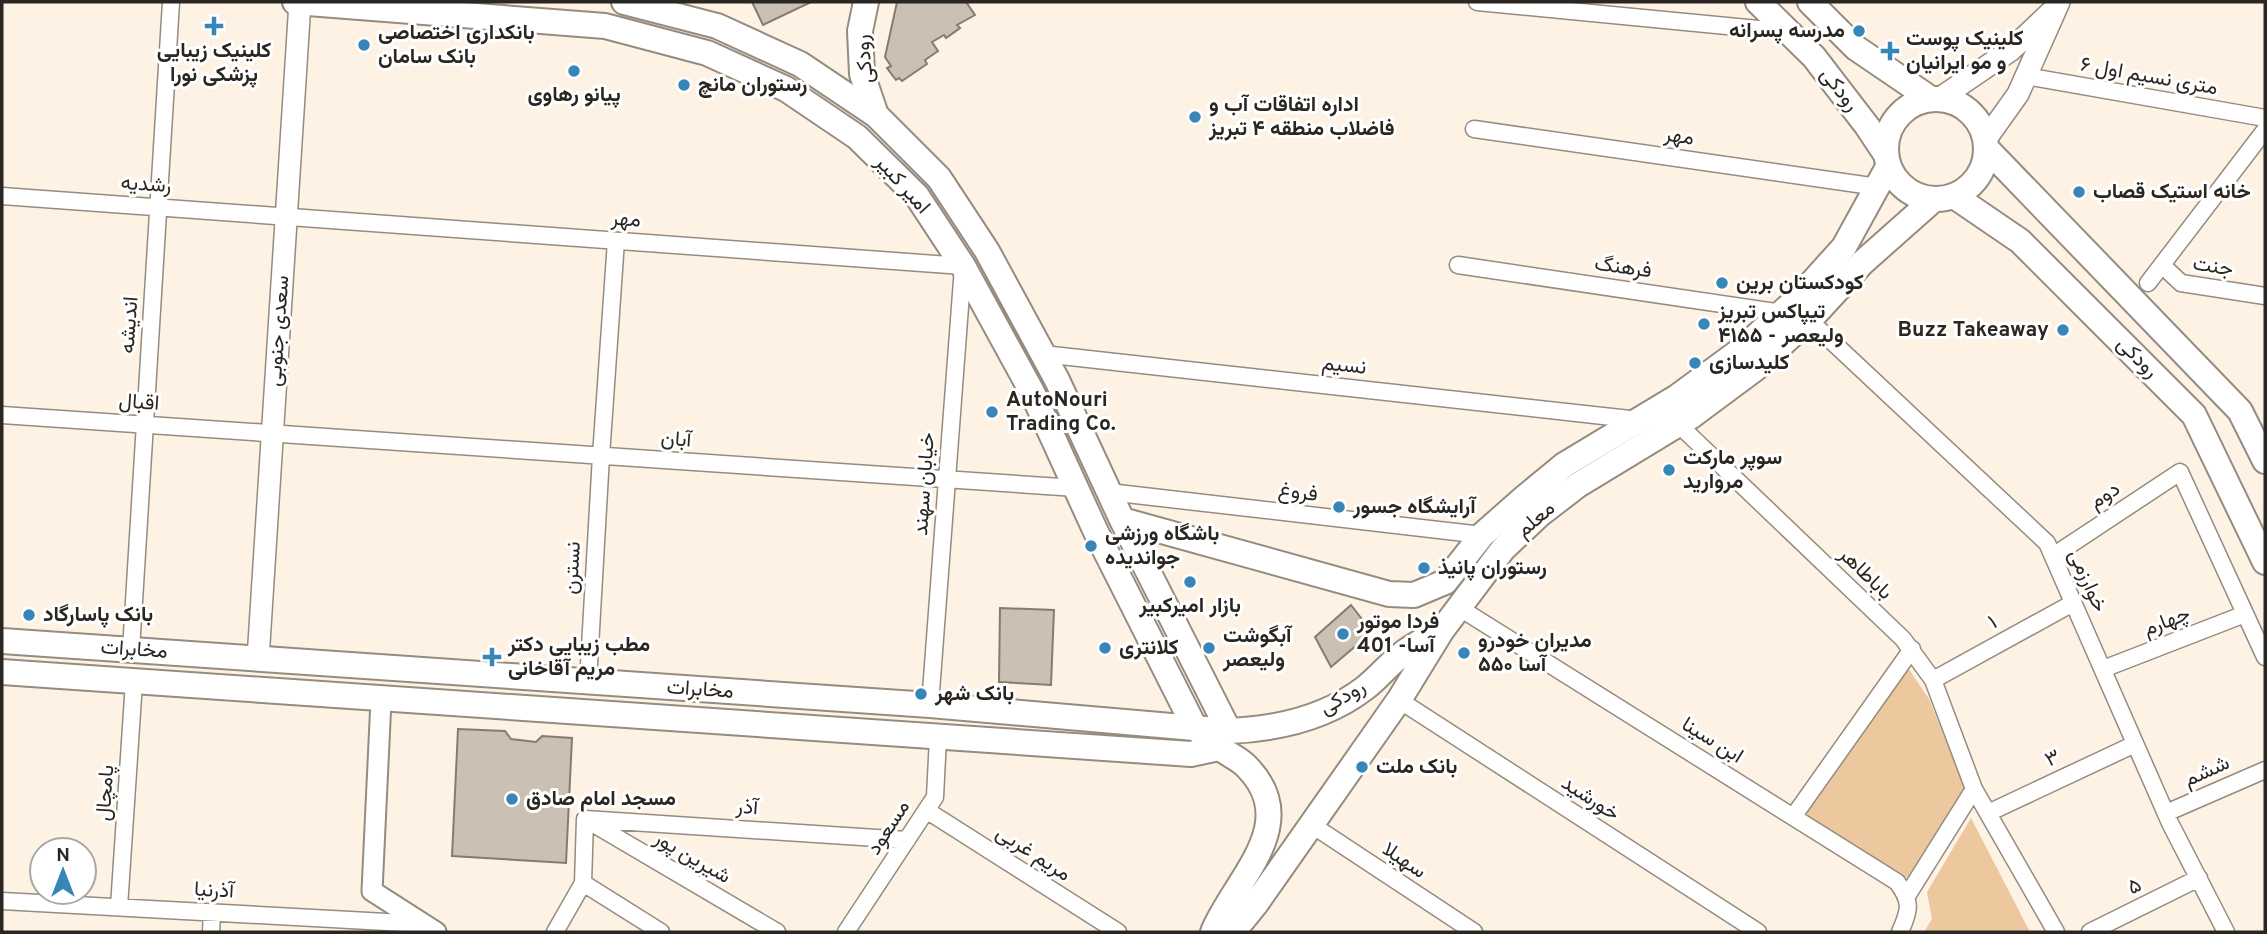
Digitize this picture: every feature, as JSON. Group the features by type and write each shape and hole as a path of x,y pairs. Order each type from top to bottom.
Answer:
{"main road":[{"name":"امیر کبیر","path":"298,2 605,26 707,53 786,89 857,137 916,196 963,266 1032,392 1096,531 1195,727"},
{"name":"سعدى جنوبی","path":"258,659 298,2"},
{"name":"امیر کبیر","path":"624,2 666,6 800,64 876,115 939,178 987,251 1043,354 1224,739"},
{"name":"رودکى","path":"866,2 860,30 862,74 876,115"},
{"name":"رودکى","path":"1758,2 1814,57 1867,126 1884,169"},
{"name":"رودکى","path":"1810,2 1856,48 1935,99"},
{"path":"1935,99 2011,50 2058,4"},
{"path":"1986,144 1977,119 1969,111 1950,101 1935,99 1919,102 1897,116 1890,127 1886,140 1884,169 1911,193 1944,198 1965,191 1981,172 1986,144 2018,94 2058,4"},
{"name":"رودکی","path":"1986,144 2240,411 2265,461"},
{"name":"معلم","path":"1122,520 1389,594 1414,595 1445,582 1482,535 1564,465 1677,397 1741,350 1782,313 1844,247 1884,169"},
{"name":"معلم","path":"1233,932 1255,905 1399,700 1458,607 1503,549 1539,515 1578,485 1678,424 1756,368 1809,320 1862,263 1944,198"},
{"name":"رودکی","path":"1944,198 2020,241 2194,415 2265,562"},
{"path":"1096,531 1122,520"},
{"name":"رودکی","path":"1224,739 1289,724 1333,708 1364,688 1402,654 1442,630"},
{"name":"مخابرات","path":"2,641 930,705 1195,727 1224,739"},
{"name":"مخابرات","path":"2,673 1191,754 1224,739"},
{"path":"676,688 676,719"},
{"path":"1213,932 1256,861 1265,837 1268,818 1267,798 1257,780 1224,739"}],"street":[{"name":"اندیشه","path":"131,650 171,2"},
{"path":"1476,2 1788,32"},
{"name":"۶ متری نسیم اول","path":"2026,76 2265,118"},
{"name":"مهر","path":"1474,129 1884,169"},
{"path":"2148,283 2265,130"},
{"name":"رشدیه","path":"2,196 286,217"},
{"name":"مهر","path":"286,217 963,266"},
{"name":"نسترن","path":"588,682 616,241"},
{"path":"963,266 987,251"},
{"name":"فرهنگ","path":"1458,265 1782,313"},
{"name":"جنت","path":"2162,265 2181,283 2265,296"},
{"name":"خیابان سهند","path":"930,705 963,266"},
{"name":"خوارزمی","path":"1809,320 2047,543 2166,813 2227,932"},
{"name":"نسیم","path":"1043,354 1640,420"},
{"name":"اقبال","path":"2,415 272,433"},
{"name":"باباطاهر","path":"1678,424 1912,649 1933,680 1974,789 2056,932"},
{"name":"آبان","path":"272,433 1076,488"},
{"name":"دوم","path":"2053,556 2180,472 2245,614"},
{"name":"فروغ","path":"1109,492 1482,535"},
{"name":"۱","path":"1933,680 2073,603"},
{"name":"ابن سینا","path":"1458,607 1897,882 1907,896"},
{"path":"2245,614 2265,657"},
{"name":"چهارم","path":"2103,669 2245,614"},
{"path":"1793,817 1912,649"},
{"name":"پامچال","path":"119,907 134,682"},
{"path":"381,700 372,891 430,928"},
{"name":"خورشید","path":"1399,700 1758,932"},
{"name":"مسعود","path":"846,932 935,797 938,738"},
{"name":"۳","path":"1988,813 2136,744"},
{"name":"ششم","path":"2166,813 2265,770"},
{"path":"1900,932 1909,909 1907,896 1974,789"},
{"name":"مریم غربی","path":"926,810 1118,932"},
{"path":"555,932 583,883 585,819"},
{"name":"آذر","path":"585,819 907,840"},
{"name":"شیرین پور","path":"585,819 777,932"},
{"name":"سهیلا","path":"1312,825 1474,932"},
{"name":"۵","path":"2090,932 2199,878"},
{"path":"583,883 661,932"},
{"name":"آذرنیا","path":"2,901 212,912 430,928"},
{"path":"211,932 212,912"}],"shaded area":[{"path":"1908,668 1929,699 1966,790 1911,876 1902,878 1803,815"},
{"path":"1971,818 2030,932 1924,932 1932,919 1927,892"}],"building":[{"path":"752,2 811,2 763,25"},
{"path":"897,2 966,2 975,15 957,25 960,28 946,38 944,35 932,42 938,51 925,60 927,64 902,81 899,78 896,80 887,68 891,66 885,57"},
{"name":"فردا موتور 401 -آسا","path":"1351,605 1372,632 1331,667 1315,637"},
{"path":"1000,608 1054,610 1051,685 999,682"},
{"name":"مسجد امام صادق","path":"458,729 505,731 511,739 536,742 542,736 572,738 566,863 452,856"}],"place":[{"name":"کلینیک زیبایی پزشکی نورا","path":"214,26"},
{"name":"مدرسه پسرانه","path":"1859,31"},
{"name":"بانکداری اختصاصی بانک سامان","path":"364,45"},
{"name":"کلینیک پوست و مو ایرانیان","path":"1890,51"},
{"name":"پیانو رهاوی","path":"574,71"},
{"name":"رستوران مانچ","path":"684,85"},
{"name":"اداره اتفاقات آب و فاضلاب منطقه ۴ تبریز","path":"1195,117"},
{"name":"خانه استیک قصاب","path":"2079,192"},
{"name":"کودکستان برین","path":"1722,283"},
{"name":"تیپاکس تبریز ولیعصر - ۴۱۵۵","path":"1704,324"},
{"name":"Buzz Takeaway","path":"2063,330"},
{"name":"کلیدسازی","path":"1695,363"},
{"name":"AutoNouri Trading Co.","path":"992,412"},
{"name":"سوپر مارکت مروارید","path":"1669,470"},
{"name":"آرایشگاه جسور","path":"1339,507"},
{"name":"باشگاه ورزشی جواندیده","path":"1091,546"},
{"name":"رستوران پانیذ","path":"1424,568"},
{"name":"بازار امیرکبیر","path":"1190,582"},
{"name":"بانک پاسارگاد","path":"29,615"},
{"name":"فردا موتور 401 -آسا","path":"1343,634"},
{"name":"کلانتری","path":"1105,648"},
{"name":"آبگوشت ولیعصر","path":"1209,648"},
{"name":"مدیران خودرو ۵۵۰ آسا","path":"1464,653"},
{"name":"مطب زیبایی دکتر مریم آقاخانی","path":"492,657"},
{"name":"بانک شهر","path":"921,694"},
{"name":"بانک ملت","path":"1362,767"},
{"name":"مسجد امام صادق","path":"512,799"}]}
